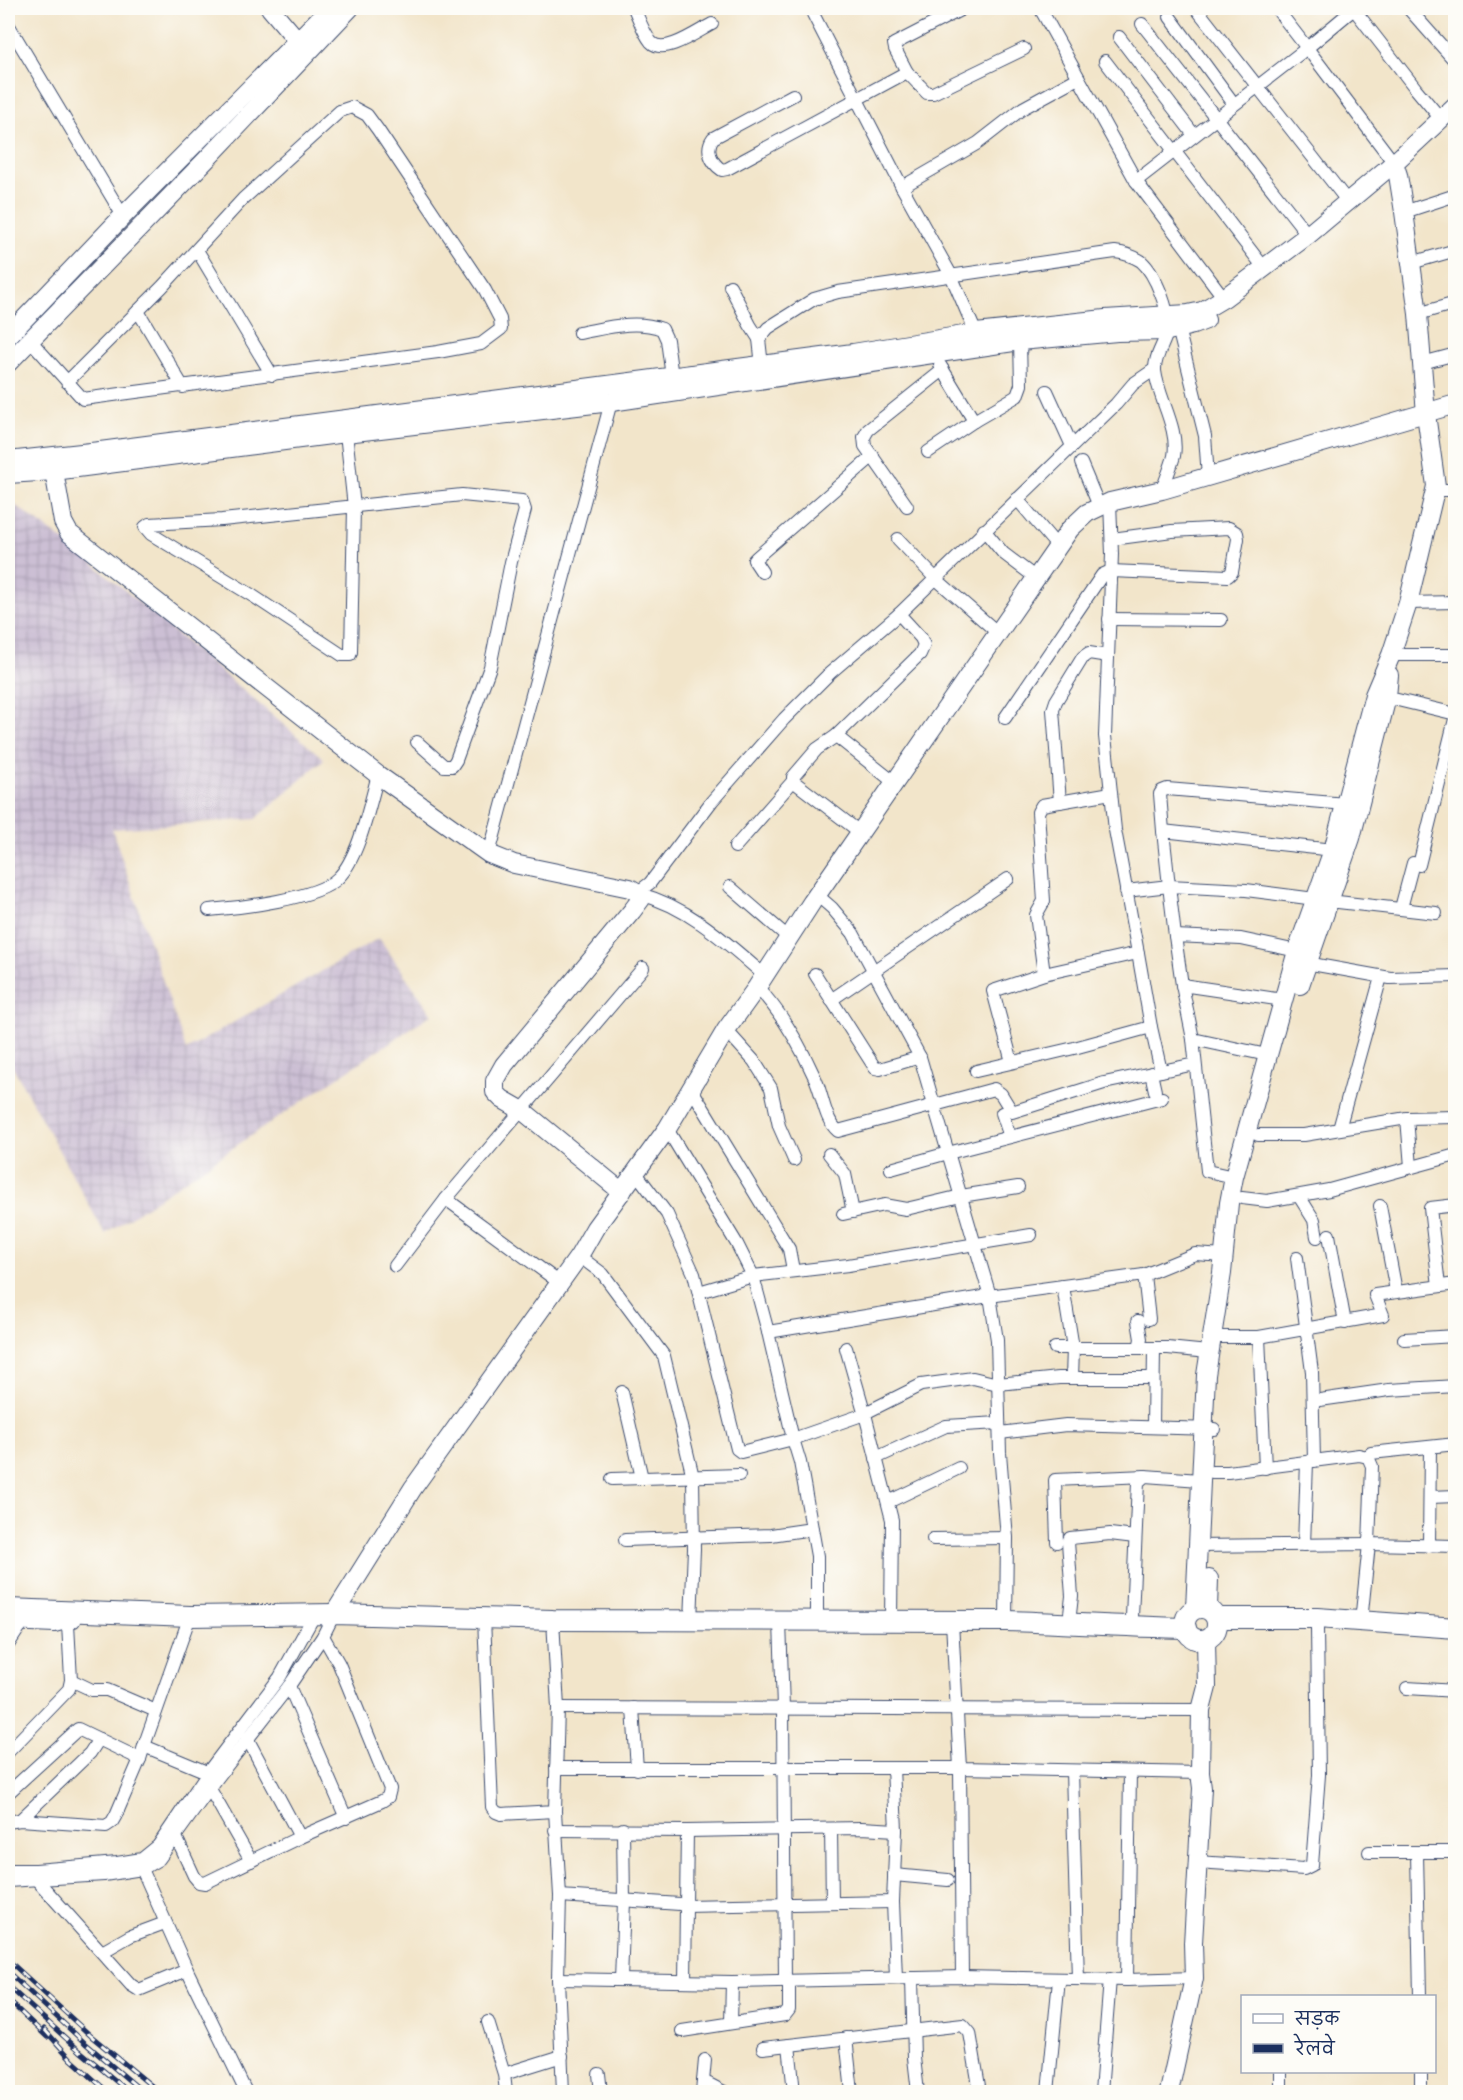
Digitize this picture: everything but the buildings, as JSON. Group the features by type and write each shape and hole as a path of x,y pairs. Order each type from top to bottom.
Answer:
{"main road":[{"path":"8,1609 62,1617 86,1611 190,1616 325,1614 553,1620 1006,1622 1069,1623 1094,1626 1317,1618 1455,1628"},
{"path":"1069,1623 1093,1618 1132,1617 1201,1623 1317,1628 1361,1622"}],"street":[{"path":"270,8 298,41"},
{"path":"8,336 123,216 330,8"},
{"path":"8,363 350,8"},
{"path":"634,8 646,33 653,44 658,47 673,44 712,24"},
{"path":"810,8 902,187 951,275 979,340"},
{"path":"964,8 894,44 907,72 921,89 927,93 933,93 1024,49"},
{"path":"1040,8 1136,181 1224,298"},
{"path":"1196,8 1348,202"},
{"path":"1169,2092 1194,1978 1193,1943 1202,1788 1200,1773 1202,1710 1207,1687 1201,1623 1208,1429 1208,1352 1224,1256 1229,1203 1282,1000 1302,957 1322,900 1351,838 1381,696 1391,655 1408,603 1436,486 1426,414 1418,314 1396,169 1276,8"},
{"path":"1408,8 1455,62"},
{"path":"1136,181 1349,13 1355,12 1416,90 1448,120"},
{"path":"1170,17 1234,104"},
{"path":"8,24 123,216"},
{"path":"1142,24 1308,235"},
{"path":"1119,37 1194,135"},
{"path":"1105,61 1265,269"},
{"path":"792,95 713,138 708,145 709,152 718,168 727,169 907,72"},
{"path":"902,187 978,143 1023,108 1078,78"},
{"path":"8,461 853,353 979,340 1106,319 1193,325 1231,307 1273,276 1396,169 1448,120 1455,105"},
{"path":"30,339 67,382 83,399 272,375 481,344 501,330 500,319 485,290 378,130 367,115 352,107 340,111 252,191 67,382"},
{"path":"8,474 54,471 346,433 611,402 932,354 979,340 1020,341 1171,325 1188,314 1202,311 1224,298 1265,269 1348,202 1396,169"},
{"path":"1404,212 1455,195"},
{"path":"197,250 272,375"},
{"path":"1411,263 1455,250"},
{"path":"759,339 768,328 814,299 838,292 1115,252 1124,253 1141,262 1149,270 1171,325 1205,436 1208,477"},
{"path":"730,286 759,339 762,366"},
{"path":"1418,314 1455,303"},
{"path":"138,311 183,387"},
{"path":"579,333 625,324 646,325 662,329 667,340 672,377"},
{"path":"1162,490 1174,455 1173,435 1155,369 1157,356 1171,325"},
{"path":"928,452 1017,396 1020,392 1020,341"},
{"path":"932,354 974,421"},
{"path":"1422,363 1455,354"},
{"path":"639,893 712,801 784,719 830,673 899,614 1116,404 1133,384 1155,369"},
{"path":"907,506 865,446 866,433 943,370"},
{"path":"1047,391 1072,446"},
{"path":"489,854 611,402"},
{"path":"8,1870 36,1870 142,1859 158,1846 213,1774 579,1256 595,1228 667,1129 726,1030 1057,546 1078,521 1105,504 1208,477 1455,404"},
{"path":"346,433 354,507 350,655 346,656 151,534 145,527 149,524 354,507 462,495 519,500 524,504 525,510 490,667 453,766 444,766 417,742"},
{"path":"762,572 754,560 873,456"},
{"path":"891,1169 1159,1095 1151,1027 1115,830 1105,736 1112,539 1105,504 1081,463"},
{"path":"54,471 63,522 69,533 378,775 489,854 514,864 630,888 700,922 761,981 795,1037 816,1079 831,1125 838,1131 994,1089 998,1090 1012,1112 1104,1083 1195,1064"},
{"path":"1435,490 1455,490"},
{"path":"1017,499 1057,546"},
{"path":"1005,718 1102,575 1111,571 1228,576 1232,572 1238,539 1237,533 1230,528 1172,531 1112,539"},
{"path":"984,530 1003,553 1035,578"},
{"path":"898,539 935,578 998,633"},
{"path":"1408,603 1455,602"},
{"path":"735,847 793,781 795,773 817,749 836,736 920,654 924,645 921,638 899,614"},
{"path":"1109,620 1221,620"},
{"path":"1060,802 1053,710 1083,657 1089,653 1108,656"},
{"path":"1391,655 1455,655"},
{"path":"1381,696 1455,715 1416,864 1401,908"},
{"path":"1322,900 1346,804 1381,696"},
{"path":"836,736 895,783"},
{"path":"209,910 256,906 313,891 338,878 350,862 378,775"},
{"path":"793,781 861,833"},
{"path":"1234,1177 1207,1171 1193,1039 1182,985 1168,886 1160,794 1167,789 1346,804"},
{"path":"1044,974 1036,915 1044,901 1038,812 1042,805 1111,793"},
{"path":"1163,831 1333,850"},
{"path":"831,1000 1008,879"},
{"path":"1126,891 1168,886 1246,890 1436,913"},
{"path":"730,887 789,938"},
{"path":"622,1192 523,1111 495,1092 495,1081 504,1065 632,911 641,899 639,893"},
{"path":"817,896 832,908 854,933 920,1057 990,1296 997,1340 999,1428 1007,1538 1006,1622"},
{"path":"1175,936 1241,939 1380,977 1455,976"},
{"path":"1012,1062 993,991 1044,974 1138,953"},
{"path":"1208,1429 1242,1198 1302,957"},
{"path":"395,1266 446,1199 643,968"},
{"path":"815,974 875,1068 880,1069 920,1057"},
{"path":"1339,1129 1380,977"},
{"path":"1182,985 1282,1000"},
{"path":"976,1071 1151,1027"},
{"path":"726,1030 754,1061 771,1088 779,1126 794,1160"},
{"path":"1193,1039 1267,1055"},
{"path":"691,1088 789,1249 793,1270"},
{"path":"1002,1113 1010,1137"},
{"path":"1258,1135 1304,1135 1407,1118 1455,1117"},
{"path":"1407,1118 1411,1167"},
{"path":"667,1129 753,1276 792,1439 800,1462 817,1557 816,1621"},
{"path":"829,1154 845,1174 848,1213 884,1204 906,1209 961,1196 1018,1187"},
{"path":"1242,1198 1267,1201 1329,1190 1455,1155"},
{"path":"636,1173 667,1214 694,1274 737,1449 741,1452 792,1439 865,1413 921,1385 973,1378 998,1384 1072,1378 1153,1378"},
{"path":"1299,1196 1323,1236 1345,1323"},
{"path":"446,1199 560,1283"},
{"path":"1439,1286 1430,1208 1455,1205"},
{"path":"1380,1206 1396,1291"},
{"path":"699,1292 753,1276 848,1265 1031,1235"},
{"path":"768,1332 990,1296 1144,1275 1195,1254 1224,1256"},
{"path":"579,1256 603,1274 664,1356 693,1478 694,1538 691,1621"},
{"path":"1297,1258 1312,1372 1313,1401 1311,1462 1304,1545"},
{"path":"1139,1348 1144,1320 1144,1275"},
{"path":"1220,1337 1260,1337 1383,1316 1376,1295 1455,1284"},
{"path":"1063,1286 1073,1348 1072,1378"},
{"path":"1404,1339 1455,1336"},
{"path":"1260,1337 1265,1468"},
{"path":"846,1348 892,1520 891,1622"},
{"path":"1055,1348 1154,1348 1208,1352"},
{"path":"1153,1427 1154,1348"},
{"path":"1313,1401 1389,1390 1455,1386"},
{"path":"622,1392 642,1478"},
{"path":"876,1458 946,1426 999,1428 1066,1425 1208,1429"},
{"path":"1368,1457 1371,1453 1455,1444"},
{"path":"1429,1546 1430,1447"},
{"path":"1058,1542 1055,1480 1206,1476 1359,1455 1368,1457"},
{"path":"1361,1622 1369,1544 1372,1466 1368,1457"},
{"path":"888,1502 959,1468"},
{"path":"612,1479 739,1475"},
{"path":"1132,1617 1138,1482 1145,1476"},
{"path":"1430,1497 1455,1496"},
{"path":"625,1540 771,1535 812,1529"},
{"path":"1069,1623 1071,1596 1068,1542 1070,1538 1110,1533 1135,1537"},
{"path":"933,1539 1007,1538"},
{"path":"1203,1546 1369,1544 1455,1546"},
{"path":"8,1881 104,1875 141,1869 159,1858 210,1789 213,1774 247,1738 289,1686 323,1636 325,1614"},
{"path":"14,1821 100,1827 112,1822 140,1759 190,1616"},
{"path":"8,1624 55,1626 62,1617"},
{"path":"8,1752 65,1695 71,1680 62,1617"},
{"path":"484,1618 492,1807 501,1814 555,1811"},
{"path":"553,1620 558,1708 555,1830 560,1896 558,1979 563,2092"},
{"path":"682,2031 788,2013 780,1622"},
{"path":"952,1622 960,1768 962,1977"},
{"path":"8,1645 21,1625"},
{"path":"1197,1862 1304,1869 1312,1864 1319,1775 1317,1628"},
{"path":"176,1837 194,1876 199,1882 205,1883 300,1837 386,1800 390,1790 339,1664 323,1636"},
{"path":"71,1680 92,1690 107,1690 156,1711"},
{"path":"289,1686 346,1818"},
{"path":"1407,1689 1455,1691"},
{"path":"558,1708 1202,1710"},
{"path":"633,1708 638,1769"},
{"path":"8,1793 78,1729 140,1759"},
{"path":"247,1738 300,1837"},
{"path":"14,1821 90,1753 99,1739"},
{"path":"144,1746 213,1774"},
{"path":"556,1768 960,1768 1200,1773"},
{"path":"893,1768 896,1830 893,1902 896,1978"},
{"path":"1072,1771 1078,1979"},
{"path":"1127,1980 1130,1772"},
{"path":"210,1789 251,1861"},
{"path":"621,1980 624,1901 623,1829"},
{"path":"831,1829 832,1904"},
{"path":"555,1830 896,1830"},
{"path":"685,1982 687,1831"},
{"path":"1369,1852 1455,1851"},
{"path":"1417,1853 1420,1995"},
{"path":"141,1869 246,2092"},
{"path":"894,1875 948,1880"},
{"path":"37,1880 139,1990 187,1970"},
{"path":"560,1896 685,1906 893,1902"},
{"path":"102,1952 130,1936 165,1923"},
{"path":"558,1979 732,1982 962,1977 1127,1980 1194,1978"},
{"path":"912,1978 914,2058 918,2092"},
{"path":"1048,2092 1059,1979"},
{"path":"1101,2092 1110,1979"},
{"path":"731,2023 732,1982"},
{"path":"488,2022 504,2074 507,2092"},
{"path":"763,2048 963,2025 970,2033 980,2092"},
{"path":"846,2038 852,2092"},
{"path":"789,2045 794,2092"},
{"path":"504,2074 562,2056"},
{"path":"705,2060 702,2087 724,2092"},
{"path":"1281,2073 1281,2092"},
{"path":"1421,2073 1421,2092"},
{"path":"599,2074 601,2092"}],"shaded area":[{"path":"8,500 82,554 324,759 256,819 112,829 186,1050 379,938 432,1014 105,1234 8,1058"}],"railway":[{"path":"8,1960 91,2036 159,2092"},
{"path":"8,1972 85,2043 143,2092"},
{"path":"8,1986 129,2092"},
{"path":"8,2000 47,2037"},
{"path":"44,2029 72,2060 108,2092"}]}
